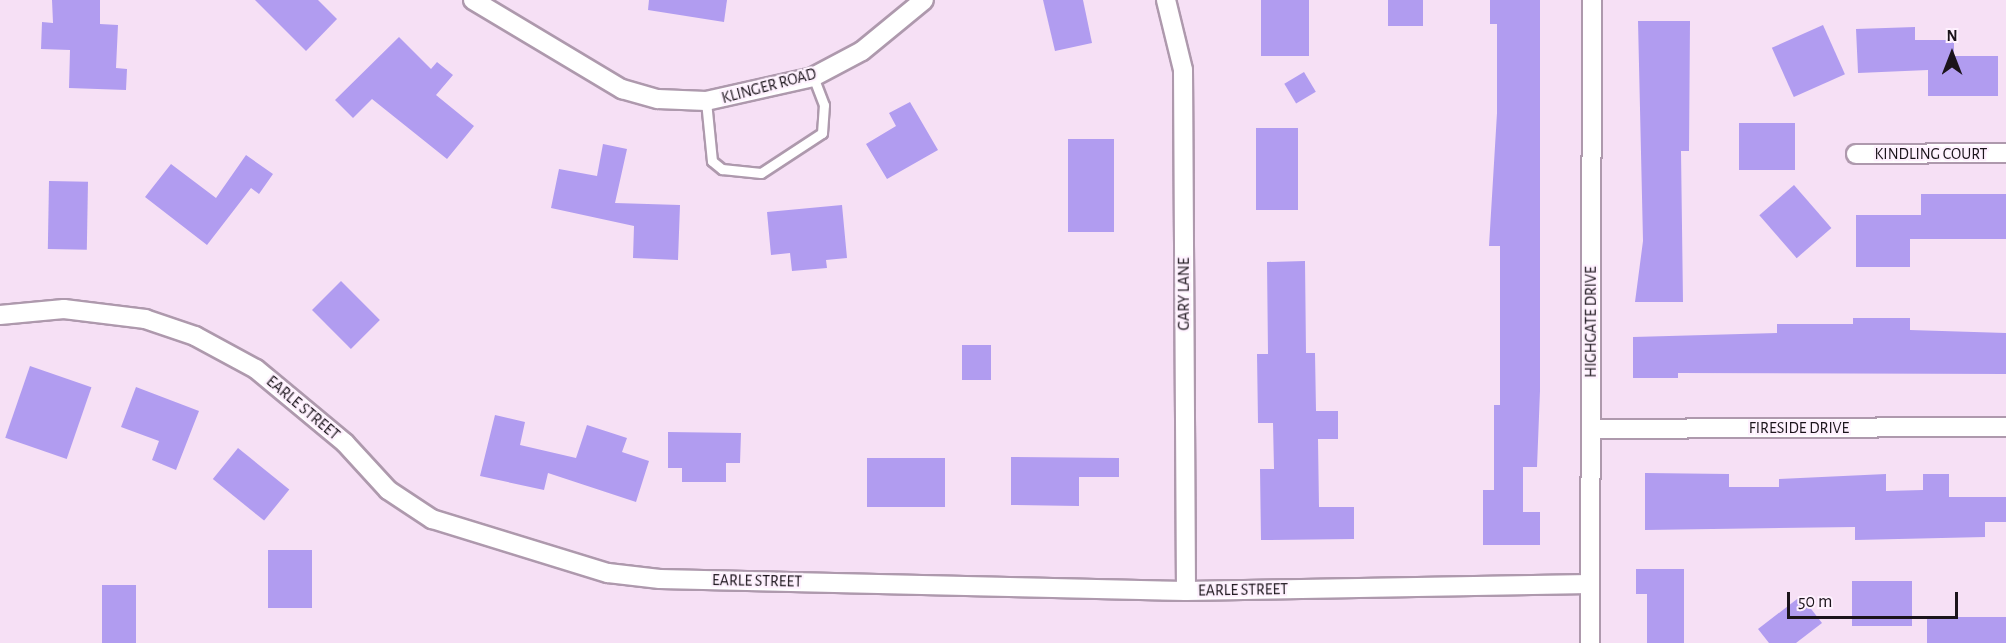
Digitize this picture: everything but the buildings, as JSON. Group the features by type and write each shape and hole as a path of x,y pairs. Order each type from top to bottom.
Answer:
{"street":[{"name":"KLINGER ROAD","path":"473,0 622,89 658,99 706,101 813,77 862,51 924,0"},
{"name":"GARY LANE","path":"1166,0 1183,70 1186,591"},
{"name":"HIGHGATE DRIVE","path":"1590,643 1592,0"},
{"name":"KINDLING COURT","path":"1856,154 2006,153"},
{"name":"EARLE STREET","path":"0,315 64,309 145,319 195,336 256,369 345,443 388,490 432,519 608,573 660,579 1186,591 1590,584"},
{"name":"FIRESIDE DRIVE","path":"1592,429 2006,427"}],"lane":[{"path":"706,101 712,161 722,169 761,173 822,133 824,105 813,77"}]}
